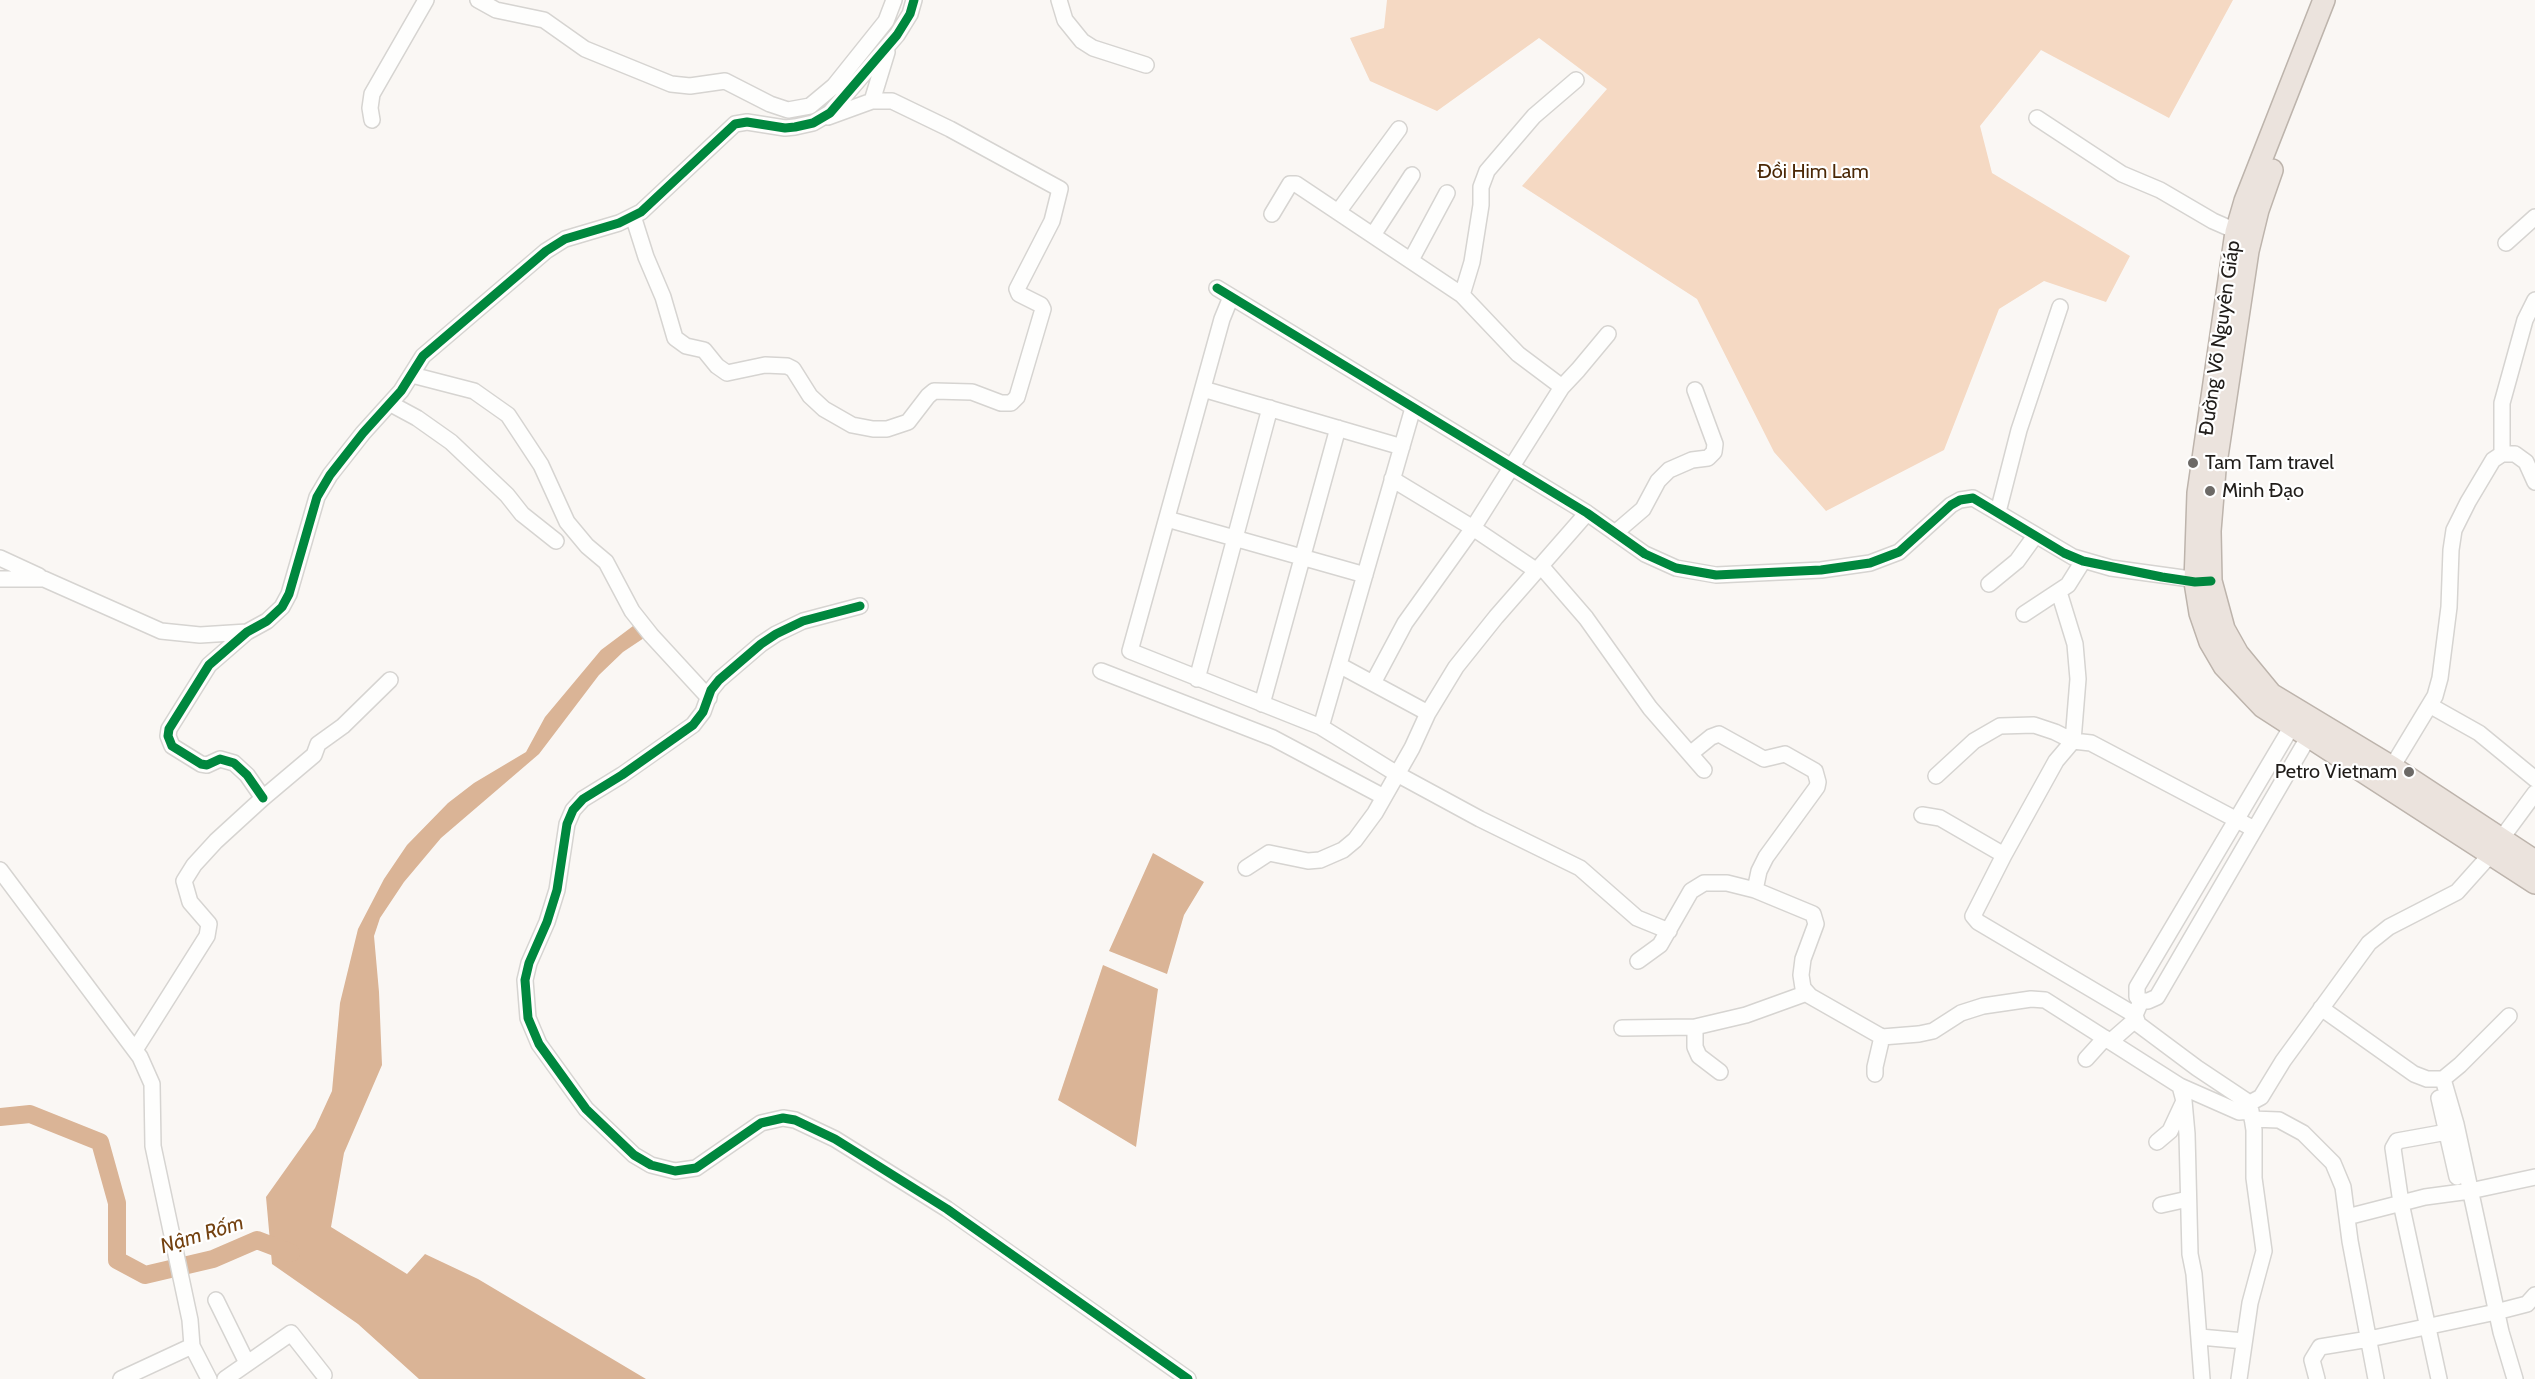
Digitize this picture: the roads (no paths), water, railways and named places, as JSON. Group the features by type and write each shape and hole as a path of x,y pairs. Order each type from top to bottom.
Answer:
{"highway":[{"name":"Đường Võ Nguyên Giáp","path":"2324,0 2245,201 2200,613 2210,642 2224,666 2263,707 2496,847 2535,861"},
{"name":"Đường Võ Nguyên Giáp","path":"2243,235 2265,189 2338,0"},
{"name":"Đường Võ Nguyên Giáp","path":"2203,581 2238,654 2271,694 2392,767 2496,847 2535,883"}],"street":[{"path":"372,120 370,108 372,94 426,0"},
{"path":"478,0 496,10 544,20 585,49 666,82 690,86 725,81 767,114 795,127 872,101 886,99 915,111 1060,189 1052,221 1017,289 1019,294 1041,305 1043,309 1017,397 1011,404 1001,403 972,392 934,391 927,396 908,422 887,429 852,425 824,409 810,396 793,369 787,366 765,365 727,373 717,366 704,350 686,346 675,338 633,216"},
{"path":"263,798 247,775 234,763 220,759 207,765 201,764 172,746 168,736 170,729 208,665 282,607 289,594 317,497 350,450 391,404 429,350 458,328 541,254 566,239 633,216 652,203 729,128 740,122 767,114 805,108 819,100 834,86 886,21 894,0"},
{"path":"822,118 838,105 904,25 914,0"},
{"path":"1059,0 1065,20 1082,41 1093,48 1146,65"},
{"path":"872,101 889,44"},
{"path":"1462,295 1472,262 1481,205 1481,187 1487,171 1534,116 1576,80"},
{"path":"2037,118 2122,174 2160,190 2243,235"},
{"path":"1338,212 1399,129"},
{"path":"1373,235 1412,175"},
{"path":"1272,214 1293,183 1462,295 1518,354 1562,387"},
{"path":"1411,260 1447,193"},
{"path":"2506,243 2535,217"},
{"path":"1217,288 1587,513 1661,562 1698,574 1821,570 1870,563 1891,556 1908,546 1951,505 1960,500 1973,498 2064,553 2083,561 2203,581"},
{"path":"1232,297 1222,319 1130,651 1321,727 1396,774 1480,819 1574,864 1636,918 1669,931"},
{"path":"2502,453 2502,403 2524,320 2535,300"},
{"path":"1998,512 2019,430 2060,307"},
{"path":"1373,683 1423,596 1473,528 1562,387 1608,334"},
{"path":"412,375 474,391 508,415 541,465 567,522 587,546 606,562 632,611 651,636 709,698"},
{"path":"1203,389 1402,447"},
{"path":"1615,533 1643,509 1658,481 1669,470 1692,460 1708,458 1714,453 1715,444 1695,390"},
{"path":"391,404 451,442 507,495 522,514 556,541"},
{"path":"1197,679 1270,408"},
{"path":"1321,727 1413,408"},
{"path":"1262,704 1338,428"},
{"path":"2392,767 2431,706 2440,678 2449,607 2454,531 2468,502 2493,460 2502,453 2515,454 2526,462 2535,482"},
{"path":"1392,479 1539,569 1586,618 1650,708 1704,770"},
{"path":"1246,867 1269,853 1314,861 1343,850 1364,831 1428,713 1468,651 1587,513"},
{"path":"1167,519 1365,575"},
{"path":"1989,584 2017,561 2035,536"},
{"path":"0,558 161,631 200,635 247,633"},
{"path":"2024,614 2060,592 2070,582 2083,561"},
{"path":"0,579 44,579"},
{"path":"2060,592 2075,644 2077,660 2078,679 2073,741 2056,761 1973,916 1978,922 2137,1012 2163,1045 2250,1111 2279,1120 2303,1134 2333,1163 2343,1187 2376,1379"},
{"path":"860,606 819,616 776,634 731,668 719,680 703,712 693,725 622,775 583,799 573,810 567,824 557,890 547,922 529,963 525,980 528,1018 539,1044 586,1109 612,1136 634,1155 661,1170 696,1168 761,1123 774,1119 795,1120 879,1165 947,1209 1188,1379"},
{"path":"1339,665 1428,713"},
{"path":"1101,671 1274,738 1384,797"},
{"path":"135,1050 207,936 209,924 190,902 184,881 194,865 216,841 314,755 318,744 343,726 390,680"},
{"path":"2431,706 2479,733 2535,779"},
{"path":"1936,776 1974,741 2000,726 2034,725 2073,741 2091,743 2254,829"},
{"path":"2137,1012 2137,987 2237,819 2301,731"},
{"path":"2086,1059 2148,1001 2157,997 2254,829 2301,731"},
{"path":"1690,754 1711,737 1719,734 1764,759 1785,754 1815,771 1817,787 1766,858 1759,871 1755,890"},
{"path":"2239,1379 2250,1303 2264,1251 2254,1178 2250,1111 2283,1061 2369,942 2390,927 2457,892 2496,847 2535,793"},
{"path":"1922,815 1940,818 2004,855"},
{"path":"0,870 140,1057 152,1084 153,1146 190,1320 192,1346 209,1379"},
{"path":"1638,961 1655,950 1669,931 1686,896 1698,886 1719,882 1755,890 1805,909 1815,916 1815,930 1802,967 1802,983 1807,993 1882,1037 1933,1031 1961,1013 1983,1006 2031,999 2045,1000 2185,1092 2239,1112 2250,1111"},
{"path":"2178,918 2197,929"},
{"path":"1622,1028 1695,1027 1746,1015 1807,993"},
{"path":"2321,1008 2414,1074 2427,1079 2439,1079 2460,1065 2509,1016"},
{"path":"1695,1027 1695,1047 1699,1056 1720,1072"},
{"path":"1875,1074 1882,1037"},
{"path":"2157,1143 2170,1131 2196,1068"},
{"path":"2439,1079 2447,1132 2465,1191 2504,1379"},
{"path":"2439,1079 2456,1124 2465,1191"},
{"path":"2185,1092 2190,1177 2188,1199 2190,1254 2194,1274 2202,1379"},
{"path":"2439,1379 2401,1203 2393,1148 2397,1141 2447,1132"},
{"path":"2347,1217 2401,1203 2535,1177"},
{"path":"2161,1205 2188,1199"},
{"path":"2317,1379 2313,1360 2320,1347 2492,1313 2526,1304 2535,1295"},
{"path":"216,1300 247,1363"},
{"path":"2492,1313 2515,1379"},
{"path":"225,1379 291,1333 297,1336 322,1378"},
{"path":"2200,1337 2244,1341"},
{"path":"122,1379 192,1346"}],"waterway":[{"name":"Nậm Rốm","path":"0,1117 30,1114 100,1142 117,1203 117,1260 145,1275 213,1259 257,1240 291,1253"}],"place":[{"name":"Tam Tam travel","path":"2193,463"},
{"name":"Minh Đạo","path":"2210,491"},
{"name":"Petro Vietnam","path":"2409,772"}],"park label":[{"name":"Đồi Him Lam","path":"1813,172"}]}
